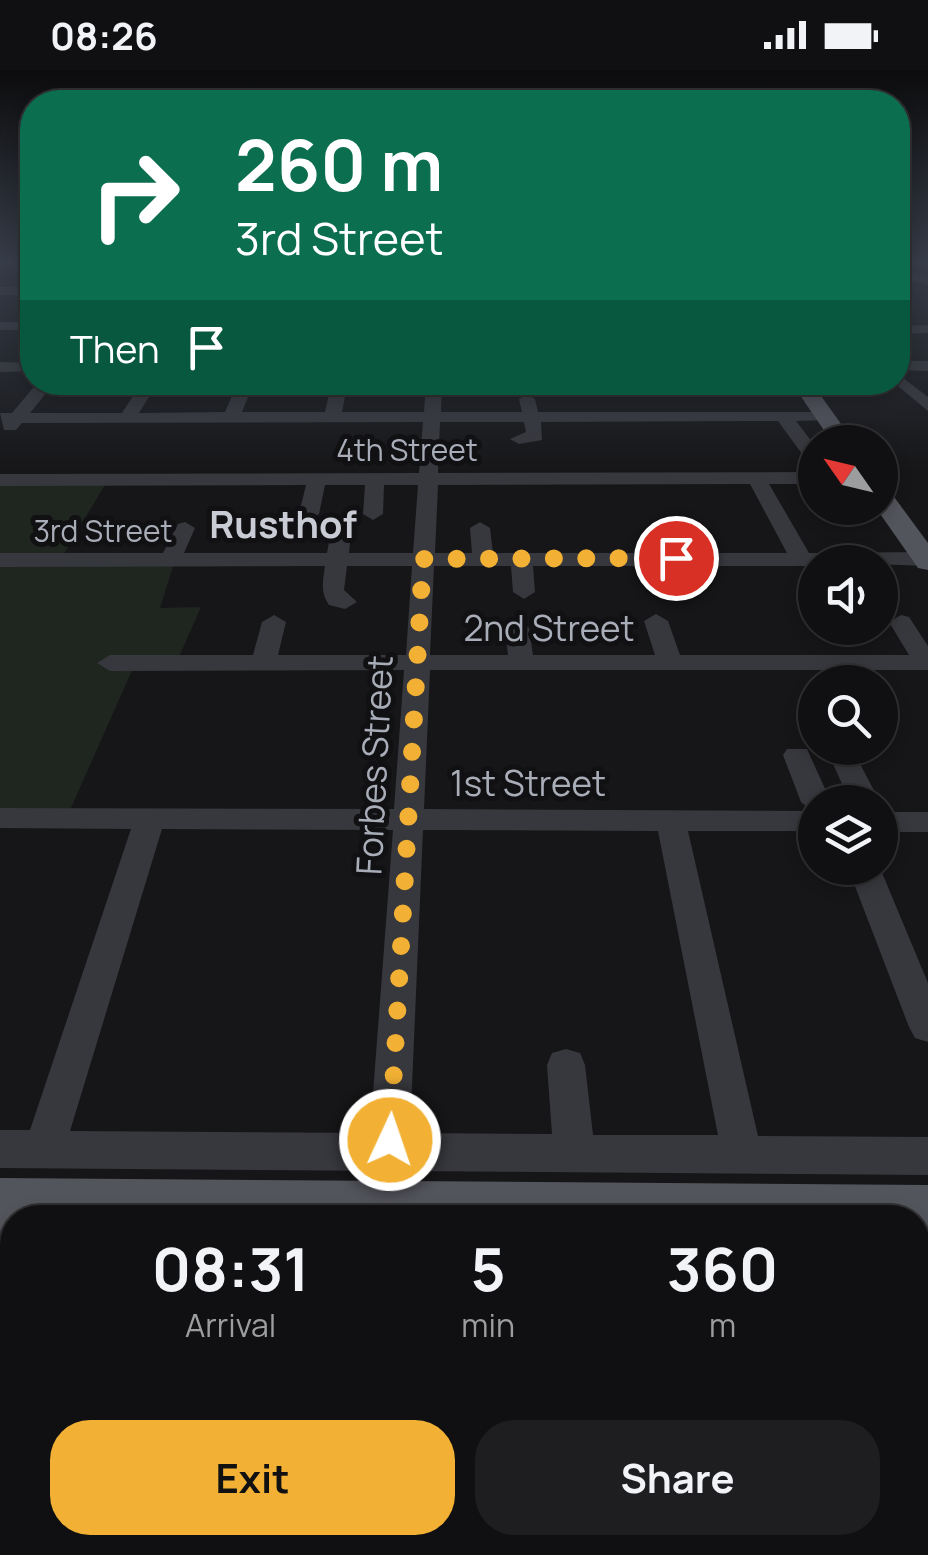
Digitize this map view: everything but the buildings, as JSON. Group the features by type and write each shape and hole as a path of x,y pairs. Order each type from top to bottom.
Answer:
{"main road":[{"path":"810,395 831,425"},
{"path":"898,520 927,560"},
{"path":"0,1204 133,1205"}],"street":[{"path":"0,438 9,417 33,395"},
{"path":"128,417 142,395"},
{"path":"232,417 241,395"},
{"path":"332,417 337,395"},
{"name":"Forbes Street","path":"389,1152 433,395"},
{"path":"484,395 484,416"},
{"path":"9,417 332,417 357,424 384,416 484,416 527,395 596,422 635,424 824,416"},
{"path":"518,439 536,436 527,395"},
{"path":"660,395 680,421"},
{"path":"744,395 762,416"},
{"path":"581,396 596,422"},
{"path":"379,437 383,434 384,416"},
{"path":"783,416 798,436"},
{"name":"4th Street","path":"0,480 428,479 480,469 575,489 650,479 675,468 761,487 798,481"},
{"path":"480,469 482,501"},
{"path":"650,479 658,502"},
{"path":"204,505 214,480"},
{"path":"267,506 275,480"},
{"path":"309,514 317,480"},
{"path":"373,514 375,480"},
{"path":"761,487 798,492"},
{"path":"761,487 798,553"},
{"path":"171,560 186,528"},
{"path":"480,528 483,559"},
{"path":"341,531 333,590 337,600 346,602"},
{"path":"626,533 636,558"},
{"path":"744,534 755,558"},
{"name":"3rd Street","path":"0,560 171,560 301,552 337,559 798,558"},
{"path":"522,559 524,592"},
{"name":"3rd Street","path":"898,560 927,560"},
{"path":"656,621 670,663"},
{"path":"900,622 927,662"},
{"path":"270,663 277,628"},
{"path":"517,628 522,664"},
{"path":"185,663 194,636"},
{"name":"2nd Street","path":"110,663 927,662"},
{"path":"797,755 809,785"},
{"path":"848,766 857,785"},
{"name":"1st Street","path":"0,818 798,821"},
{"path":"44,1150 150,818"},
{"path":"672,821 742,1155"},
{"path":"898,822 928,822"},
{"path":"871,885 928,1027"},
{"path":"566,1065 574,1154"},
{"path":"0,1150 928,1156"}],"shaded area":[{"path":"0,483 106,483 62,557 0,557"},
{"path":"174,563 160,608 201,607 178,659 137,659 71,808 0,808 0,564"}],"district":[{"name":"Rusthof","path":"283,523"}],"route":[{"path":"390,1140 423,559 676,558"}]}
